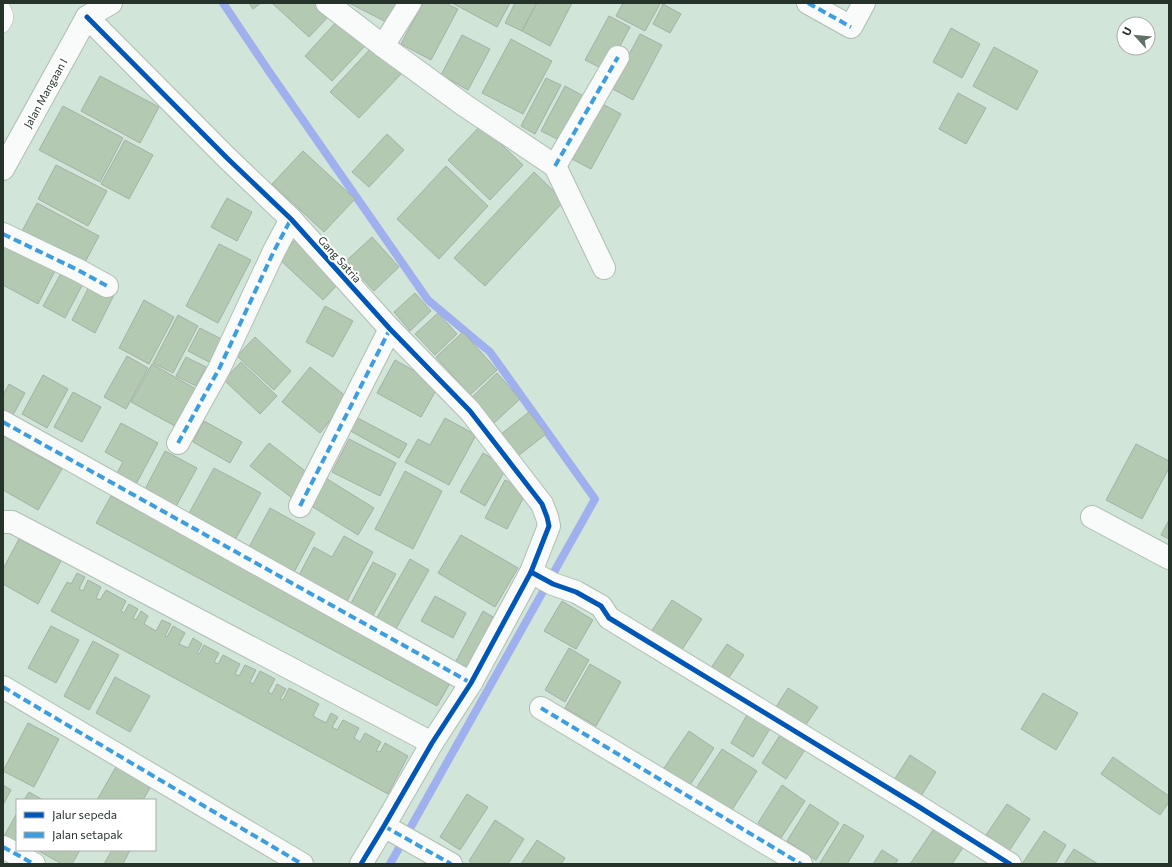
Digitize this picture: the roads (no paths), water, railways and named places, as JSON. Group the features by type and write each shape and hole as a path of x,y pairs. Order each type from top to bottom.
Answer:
{"street":[{"path":"87,17 111,3"},
{"path":"327,3 464,105 555,166 604,268"},
{"path":"383,46 410,3"},
{"path":"808,3 851,27 864,3"},
{"name":"Jalan Mangaan I","path":"3,169 87,17"},
{"name":"Gang Satria","path":"87,17 227,158 291,219 390,329 470,411 542,504 549,526 541,577"},
{"path":"555,166 618,57"},
{"path":"178,443 219,369 274,251 291,219"},
{"path":"3,234 78,270 107,286"},
{"path":"300,506 390,329"},
{"path":"3,422 471,683"},
{"path":"1092,517 1169,558"},
{"path":"3,522 12,522 18,525 432,743"},
{"path":"361,864 388,828 432,743 541,577 576,592 601,606 609,618 909,800 1010,864"},
{"path":"3,687 302,864"},
{"path":"540,708 801,864"},
{"path":"388,828 451,864"},
{"path":"3,847 34,864"}],"lane":[{"path":"3,7 7,16 7,20 3,26"}],"waterway":[{"path":"223,3 428,300 490,352 595,499 390,864"}]}
